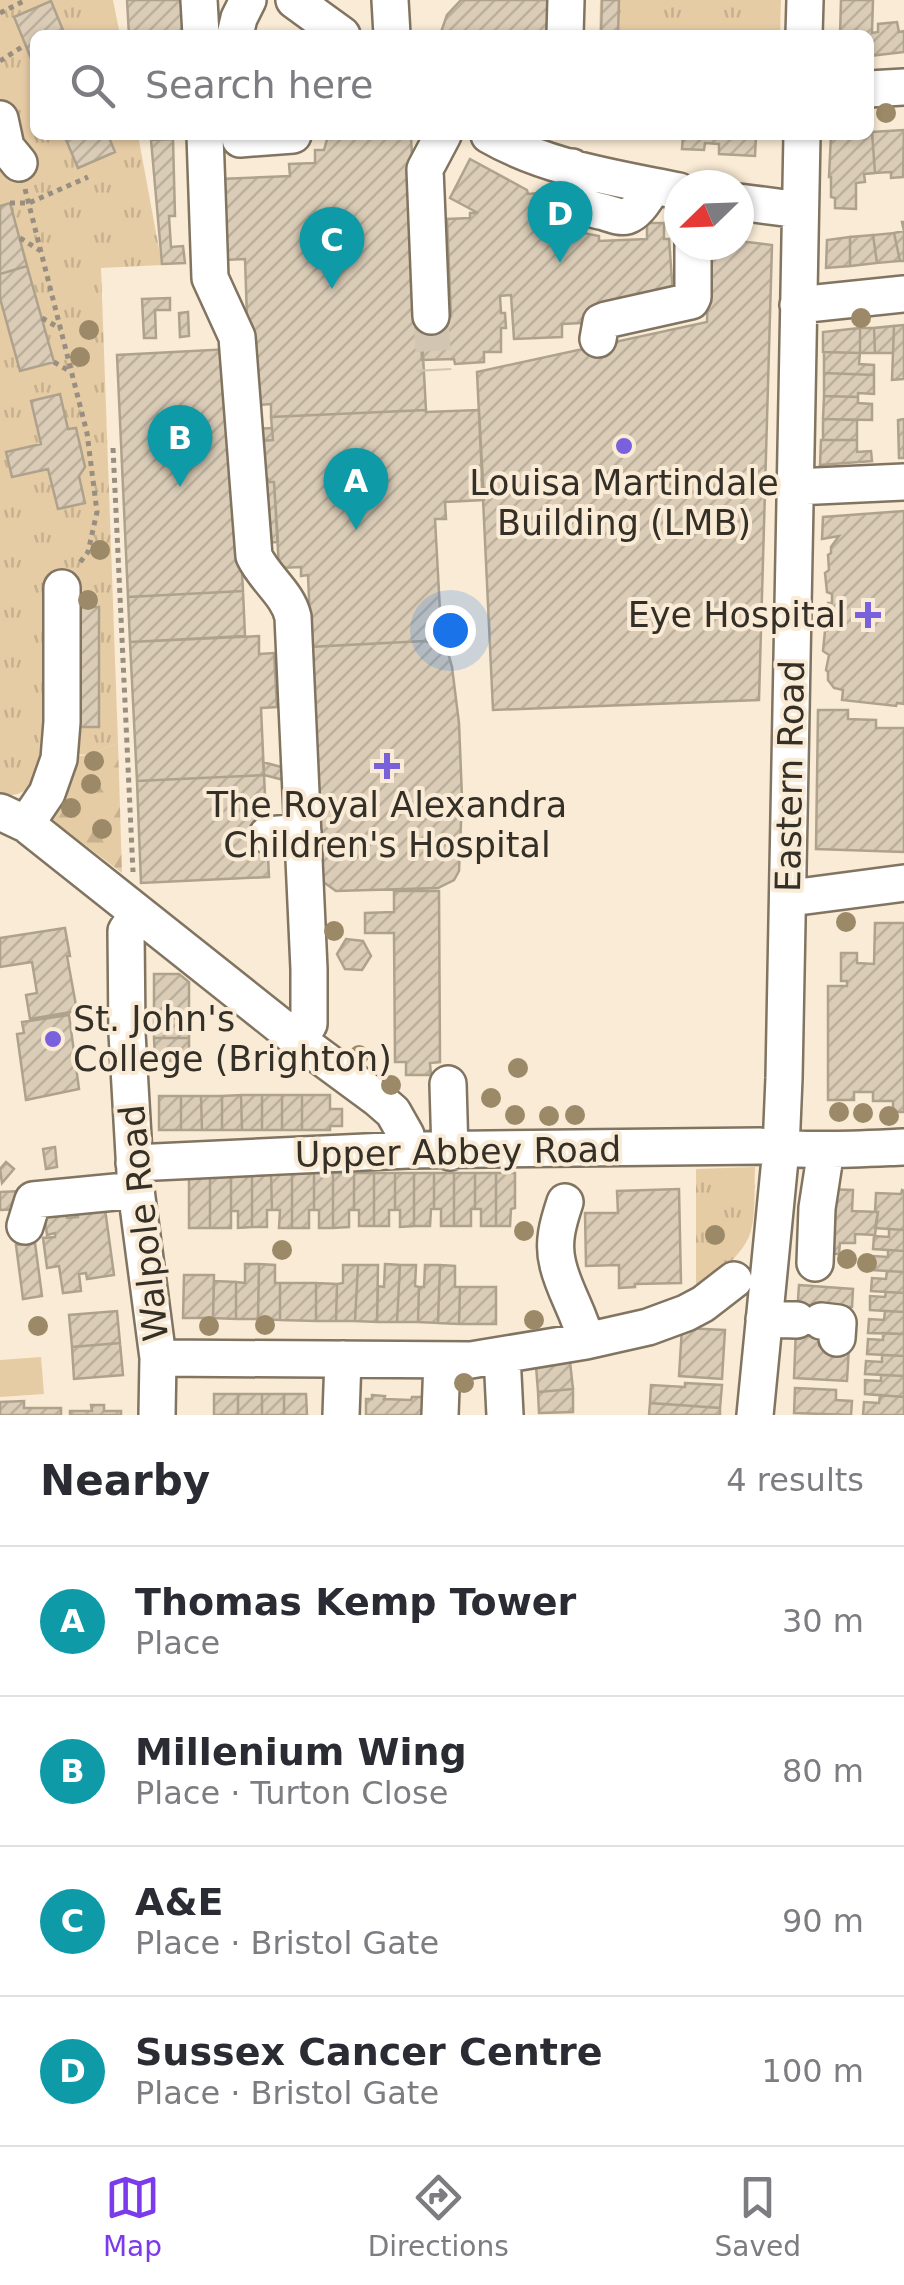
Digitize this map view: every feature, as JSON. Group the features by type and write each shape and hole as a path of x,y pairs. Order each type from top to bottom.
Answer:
{"street":[{"path":"209,25 239,18 248,0"},
{"path":"294,0 335,30"},
{"path":"390,0 392,30"},
{"path":"565,30 566,0"},
{"path":"804,30 805,0"},
{"path":"874,90 904,87"},
{"path":"0,119 6,147 19,163"},
{"path":"205,140 210,278 238,336 254,556 261,571 289,604 292,617 302,832 300,937 309,1024 298,1040"},
{"path":"431,316 425,169 440,140"},
{"path":"500,140 531,155 564,155 664,187"},
{"name":"Eastern Road","path":"754,1415 805,1325 781,1149 802,140"},
{"path":"754,204 800,210"},
{"path":"598,339 606,320 691,301 693,260"},
{"path":"798,305 904,294"},
{"path":"795,487 904,482"},
{"path":"62,588 59,759 47,793 13,818 393,1112 406,1135 408,1150"},
{"path":"267,836 302,832"},
{"path":"788,895 904,883"},
{"name":"Walpole Road","path":"137,914 126,936 128,1033 135,1176 158,1358 158,1415"},
{"path":"448,1084 450,1152"},
{"name":"Upper Abbey Road","path":"25,1226 33,1200 135,1176 408,1150 760,1146 826,1150 904,1146"},
{"path":"814,1263 826,1150"},
{"path":"565,1202 556,1229 557,1264 586,1341"},
{"path":"158,1358 471,1360 586,1341 669,1320 704,1304 734,1280"},
{"path":"502,1355 506,1415"},
{"path":"340,1415 342,1360"},
{"path":"440,1415 442,1360"}],"path":[{"path":"0,13 26,0"},
{"path":"0,61 25,44"},
{"path":"19,163 87,433 96,512 88,552 62,588"},
{"path":"10,203 29,203 88,177"},
{"path":"20,238 41,251"},
{"path":"42,318 61,329"},
{"path":"54,362 71,372"},
{"path":"113,448 137,914"}],"green space":[{"path":"0,0 113,0 119,30 30,30 30,140 139,140 162,265 101,268 118,743 88,755 49,752 27,789 0,796"},
{"path":"600,0 781,0 780,30 599,30"},
{"path":"118,743 122,873 51,819 71,757"},
{"path":"755,1167 754,1215 747,1240 729,1263 696,1286 696,1169"},
{"path":"41,1357 44,1394 0,1397 0,1360"}],"building":[{"path":"127,0 187,0 190,30 129,30"},
{"path":"461,0 550,0 549,30 442,30 447,15"},
{"path":"602,0 619,0 618,30 601,30"},
{"path":"841,0 873,0 872,30 840,30"},
{"path":"51,1 63,30 30,30 30,56 14,17"},
{"path":"897,22 899,32 904,31 904,52 874,55 878,24"},
{"path":"904,130 903,177 891,178 891,172 875,173 874,132"},
{"path":"66,140 110,140 115,152 78,168"},
{"path":"151,140 173,140 175,216 169,216 171,247 183,246 185,263 162,264"},
{"path":"327,140 411,140 426,410 271,417 271,404 259,405 256,347 248,347 245,259 224,260 220,179 290,176 289,164 315,163 315,150 324,150"},
{"path":"683,140 756,140 755,156 719,154 719,144 705,143 704,150 682,149"},
{"path":"831,140 873,140 875,173 864,174 865,182 856,183 856,209 835,208 829,177"},
{"path":"470,159 528,194 561,195 563,229 599,236 599,241 647,239 647,223 664,223 664,260 671,260 673,294 582,323 562,324 562,337 514,339 511,295 500,296 506,328 501,328 501,352 484,352 484,362 422,360 420,318 451,316 447,219 470,218 470,213 478,213 450,198"},
{"path":"10,203 27,266 0,274 0,206"},
{"path":"904,231 904,261 900,261 894,233"},
{"path":"894,233 900,261 877,263 873,235"},
{"path":"873,235 877,263 850,266 850,237"},
{"path":"850,237 850,266 826,268 827,240"},
{"name":"Louisa Martindale Building (LMB)","path":"754,243 772,245 759,700 493,710 477,372 707,322 709,260 754,260"},
{"path":"27,266 54,362 20,371 0,298 0,274"},
{"path":"170,298 170,310 155,310 156,338 144,338 142,299"},
{"path":"188,312 189,336 180,337 179,313"},
{"path":"904,325 904,379 892,380 894,326"},
{"path":"894,326 893,353 875,353 874,328"},
{"path":"860,328 860,353 823,352 823,332"},
{"path":"860,328 874,328 875,353 860,353"},
{"path":"230,349 243,591 128,597 117,355"},
{"path":"824,352 860,353 859,364 874,365 874,375 824,373"},
{"path":"824,373 874,375 874,394 824,396"},
{"path":"60,394 68,429 76,428 85,467 79,476 85,503 58,509 48,469 12,477 6,452 41,444 31,401"},
{"path":"824,396 858,397 858,403 872,404 872,420 823,419"},
{"path":"479,410 484,500 445,502 446,519 435,519 442,647 425,641 311,647 308,575 301,576 301,567 279,568 274,482 261,479 259,441 273,440 271,417"},
{"path":"823,419 857,420 857,440 823,440"},
{"path":"904,419 904,458 899,458 898,420"},
{"path":"272,428 273,440 259,441 261,479 274,482 278,542 240,544 234,430"},
{"path":"821,440 857,440 857,452 871,451 872,461 820,465"},
{"path":"904,511 904,704 842,700 843,690 834,688 828,680 829,655 823,651 825,631 830,629 831,621 827,621 828,603 832,603 825,573 829,570 831,547 839,536 822,539 823,517"},
{"path":"243,591 245,636 130,642 128,597"},
{"path":"77,607 99,607 99,727 77,727"},
{"path":"259,636 259,654 274,653 277,707 261,708 264,775 137,781 130,642"},
{"name":"The Royal Alexandra Children's Hospital","path":"425,641 442,647 452,667 462,798 459,871 454,880 438,888 336,891 322,881 307,647"},
{"path":"818,710 848,710 848,719 876,720 876,728 904,728 904,852 816,849"},
{"path":"263,762 314,776 315,788 264,775"},
{"path":"264,775 269,877 141,883 137,781"},
{"path":"394,891 439,891 440,1062 430,1063 431,1075 406,1075 406,1062 395,1062 394,933 365,933 365,913 394,912"},
{"path":"875,923 904,923 904,1112 893,1112 893,1101 873,1101 873,1092 854,1092 854,1100 828,1100 828,986 847,986 847,981 841,981 841,953 857,953 857,963 874,964"},
{"path":"65,928 77,1011 30,1019 26,995 37,993 32,962 0,967 0,938"},
{"path":"346,939 363,941 371,956 362,970 345,969 337,954"},
{"path":"154,974 179,974 189,982 189,1018 154,1018"},
{"path":"69,1015 79,1089 26,1100 17,1034 24,1033 22,1022"},
{"path":"154,1018 189,1018 189,1038 154,1038"},
{"path":"154,1038 189,1038 189,1061 155,1061"},
{"path":"241,1095 262,1095 262,1130 242,1130"},
{"path":"241,1095 242,1130 222,1130 222,1096"},
{"path":"262,1095 282,1095 282,1130 262,1130"},
{"path":"282,1095 302,1095 302,1130 282,1130"},
{"path":"302,1095 330,1095 330,1109 342,1109 342,1126 302,1130"},
{"path":"159,1096 181,1096 181,1130 159,1130"},
{"path":"181,1096 201,1096 202,1130 181,1130"},
{"path":"201,1096 222,1096 222,1130 202,1130"},
{"path":"55,1147 57,1167 46,1169 43,1149"},
{"path":"6,1162 14,1169 2,1183 0,1169"},
{"path":"189,1173 210,1173 210,1228 189,1228"},
{"path":"210,1173 231,1173 231,1228 210,1228"},
{"path":"231,1173 252,1173 252,1227 238,1228 238,1211 231,1211"},
{"path":"252,1173 271,1173 272,1210 267,1210 267,1227 252,1227"},
{"path":"271,1173 292,1173 292,1228 279,1228 280,1210 272,1210"},
{"path":"292,1173 314,1173 314,1210 309,1210 309,1228 292,1228"},
{"path":"314,1173 333,1173 333,1228 319,1228 319,1210 314,1210"},
{"path":"333,1173 354,1173 354,1210 349,1210 349,1227 333,1228"},
{"path":"354,1173 374,1173 374,1226 359,1226 359,1210 354,1210"},
{"path":"374,1173 395,1173 395,1210 389,1210 389,1226 374,1226"},
{"path":"395,1173 414,1173 414,1226 400,1227 400,1210 395,1210"},
{"path":"414,1173 434,1173 430,1226 414,1226"},
{"path":"434,1173 454,1173 454,1226 441,1226 441,1209 434,1209"},
{"path":"454,1173 475,1173 471,1226 454,1226"},
{"path":"475,1173 496,1173 496,1226 481,1226 481,1209 475,1209"},
{"path":"496,1173 515,1173 515,1208 511,1209 510,1226 496,1226"},
{"path":"679,1189 681,1283 619,1288 619,1265 586,1266 585,1213 618,1213 617,1191"},
{"path":"823,1189 853,1190 852,1211 878,1212 875,1235 855,1234 855,1243 840,1243 839,1254 820,1253"},
{"path":"902,1190 904,1230 875,1228 876,1193 901,1194"},
{"path":"20,1191 21,1209 0,1210 0,1192"},
{"path":"65,1203 67,1218 105,1209 114,1275 87,1279 86,1273 79,1274 81,1291 63,1293 59,1266 47,1268 43,1238 55,1237 55,1233 47,1235 43,1206"},
{"path":"889,1229 904,1230 904,1251 873,1249 874,1236 889,1237"},
{"path":"35,1243 42,1296 23,1299 16,1245"},
{"path":"888,1250 904,1251 904,1272 872,1270 873,1256 888,1257"},
{"path":"245,1264 259,1264 258,1319 236,1319 236,1282 245,1283"},
{"path":"259,1264 275,1265 275,1283 280,1283 280,1320 258,1319"},
{"path":"385,1264 400,1265 397,1322 377,1322 378,1286 384,1287"},
{"path":"343,1265 358,1265 355,1321 336,1321 337,1284 343,1283"},
{"path":"358,1265 378,1265 377,1322 355,1321"},
{"path":"400,1265 416,1265 418,1322 397,1322"},
{"path":"425,1265 440,1265 438,1323 418,1322 419,1287 424,1287"},
{"path":"440,1265 455,1266 455,1287 460,1287 459,1324 438,1323"},
{"path":"887,1271 904,1272 904,1293 871,1291 872,1278 886,1279"},
{"path":"184,1275 214,1275 213,1318 183,1318"},
{"path":"214,1281 236,1282 236,1319 213,1318"},
{"path":"280,1283 316,1283 316,1321 280,1320"},
{"path":"316,1283 337,1284 336,1321 316,1321"},
{"path":"799,1285 853,1289 852,1307 822,1306 796,1328"},
{"path":"460,1287 496,1287 496,1324 459,1324"},
{"path":"886,1292 904,1293 904,1312 870,1310 870,1296 885,1297"},
{"path":"117,1311 120,1343 72,1347 69,1315"},
{"path":"885,1311 904,1312 904,1334 868,1333 869,1319 884,1320"},
{"path":"682,1328 725,1330 722,1379 679,1376"},
{"path":"796,1328 820,1330 819,1346 849,1347 847,1381 794,1378"},
{"path":"883,1333 904,1334 904,1356 867,1354 868,1339 883,1340"},
{"path":"120,1343 123,1375 74,1379 72,1347"},
{"path":"882,1355 904,1356 904,1376 865,1374 866,1361 882,1362"},
{"path":"570,1362 573,1389 538,1392 536,1366"},
{"path":"881,1375 904,1376 904,1397 865,1394 865,1380 881,1381"},
{"path":"685,1383 722,1385 720,1408 650,1403 651,1385 685,1387"},
{"path":"795,1388 836,1390 836,1400 852,1401 851,1415 794,1413"},
{"path":"573,1389 573,1412 539,1413 538,1392"},
{"path":"214,1394 238,1394 238,1415 214,1415"},
{"path":"238,1394 262,1394 262,1415 238,1415"},
{"path":"262,1394 284,1394 284,1415 262,1415"},
{"path":"284,1394 306,1394 307,1415 284,1415"},
{"path":"372,1395 385,1396 384,1399 425,1397 430,1415 366,1415 366,1399 372,1399"},
{"path":"880,1395 904,1397 904,1415 863,1415 864,1402 879,1403"},
{"path":"24,1401 24,1408 61,1408 61,1415 0,1415 0,1402"},
{"path":"650,1403 720,1408 720,1415 649,1415"},
{"path":"91,1405 104,1405 104,1411 121,1411 121,1415 70,1415 70,1411 92,1411"}],"tunnel":[{"path":"431,316 434,371"}],"place":[{"name":"Sussex Cancer Centre","path":"560,263"},
{"name":"A&E","path":"332,289"},
{"name":"Louisa Martindale Building (LMB)","path":"624,446"},
{"name":"Millenium Wing","path":"180,487"},
{"name":"Thomas Kemp Tower","path":"356,530"},
{"name":"Eye Hospital","path":"868,615"},
{"name":"The Royal Alexandra Children's Hospital","path":"387,766"},
{"name":"St. John's College (Brighton)","path":"53,1039"}]}
